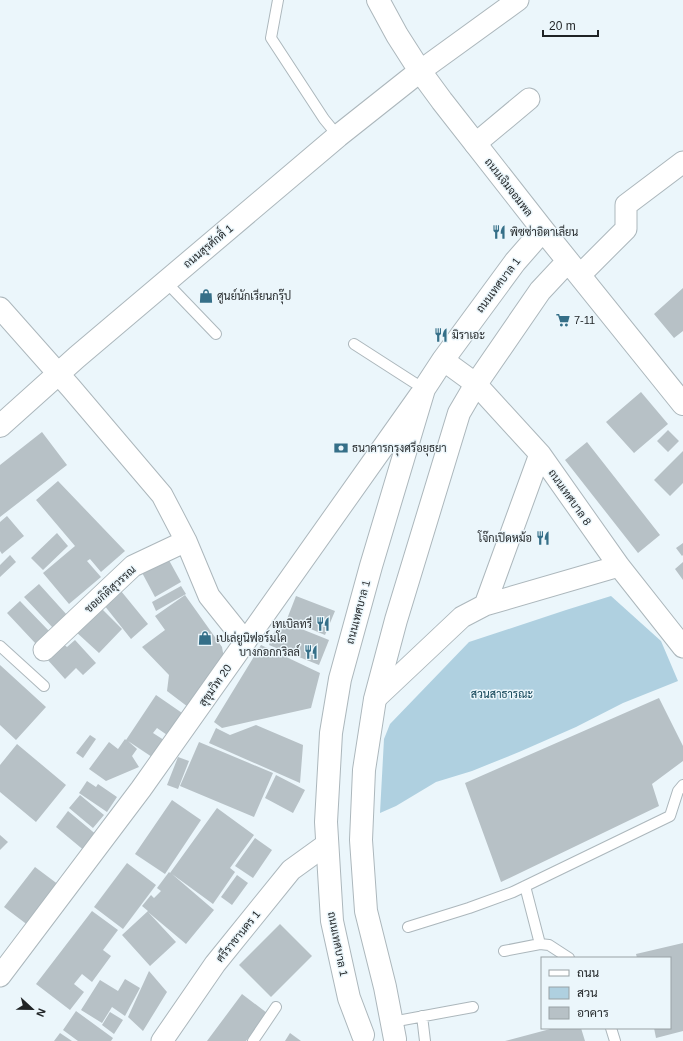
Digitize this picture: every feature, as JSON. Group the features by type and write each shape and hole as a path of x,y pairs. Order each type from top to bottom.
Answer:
{"street":[{"name":"ถนนเจิมจอมพล","path":"378,0 396,36 442,101 543,230 683,404"},
{"path":"420,71 518,0"},
{"name":"ถนนสุรศักดิ์ 1","path":"0,426 77,357 338,136 420,71"},
{"path":"475,144 529,99"},
{"path":"361,1038 369,1031 376,1029 394,1034 385,987 366,911 361,840 364,770 375,700 396,620 459,413 476,384 540,290 574,268 626,229 626,205 683,162"},
{"name":"ถนนเทศบาล 1","path":"361,1038 349,998 332,921 327,844 326,822 331,733 340,679 371,566 424,389 443,360 515,262 543,230"},
{"path":"0,308 162,495 186,541 209,596 245,641"},
{"name":"ถนนเทศบาล 8","path":"443,360 476,384 540,454 619,566 683,647"},
{"name":"สุขุมวิท 20","path":"0,976 141,789 424,389"},
{"path":"485,605 540,454"},
{"name":"ชอยกิติสุวรรณ","path":"44,650 133,566 186,541"},
{"path":"375,700 462,617 485,605 619,566"},
{"name":"ศรีราชานคร 1","path":"162,1041 215,964 291,870 327,844"}],"lane":[{"path":"278,0 271,38 324,119 338,136"},
{"path":"166,282 216,334"},
{"path":"354,344 424,389"},
{"path":"0,646 44,686"},
{"path":"408,927 469,908 513,892 670,816 678,791 683,785"},
{"path":"525,886 540,944"},
{"path":"504,951 540,944 548,945 567,957"},
{"path":"253,1041 276,1007"},
{"path":"394,1034 422,1016 473,1007"},
{"path":"422,1016 425,1041"},
{"path":"611,1029 615,1041"}],"green space":[{"name":"สวนสาธารณะ","path":"611,596 661,641 678,681 623,703 576,727 519,752 472,771 436,782 396,806 380,813 384,739 390,724 469,642"}],"building":[{"path":"683,288 683,331 674,338 654,314"},
{"path":"641,392 668,424 634,453 606,422"},
{"path":"668,430 679,441 668,452 657,441"},
{"path":"42,432 67,465 0,517 0,465"},
{"path":"587,442 660,535 638,553 565,460"},
{"path":"683,451 683,483 670,496 654,480"},
{"path":"58,481 125,551 101,572 90,559 87,561 101,577 69,604 43,573 75,546 36,500"},
{"path":"7,516 24,536 2,554 0,551 0,522"},
{"path":"57,533 68,546 43,570 31,558"},
{"path":"683,543 683,555 682,556 676,548"},
{"path":"165,553 181,582 155,597 139,567"},
{"path":"10,555 16,562 0,577 0,565"},
{"path":"683,562 683,580 675,569"},
{"path":"39,584 67,615 53,628 24,597"},
{"path":"181,586 186,594 156,611 152,602"},
{"path":"121,591 148,624 131,639 104,605"},
{"path":"185,595 222,647 225,664 192,710 167,691 169,675 142,647 165,630 155,616"},
{"path":"296,596 335,611 325,635 287,619"},
{"path":"20,601 49,631 36,644 7,613"},
{"path":"99,606 122,629 99,653 75,631"},
{"path":"279,620 329,640 319,665 269,645"},
{"path":"75,640 96,663 83,675 76,668 65,679 46,658 62,643 67,647"},
{"path":"261,645 320,673 311,708 222,728 214,722"},
{"path":"0,665 46,707 16,740 0,725"},
{"path":"156,695 185,715 170,737 157,728 153,733 167,742 155,759 128,741 137,749 132,756 139,767 106,781 89,769 109,742 118,749 125,739 126,740"},
{"path":"659,698 683,746 683,761 652,784 659,806 501,882 465,783"},
{"path":"256,725 303,745 300,783 209,743 216,728 230,735"},
{"path":"90,735 96,739 83,758 76,753"},
{"path":"199,742 273,773 254,817 180,786"},
{"path":"17,744 66,785 36,822 0,792 0,765"},
{"path":"178,757 189,761 178,789 167,785"},
{"path":"276,775 305,790 293,813 265,798"},
{"path":"87,781 96,787 98,784 117,797 107,812 79,793"},
{"path":"80,795 104,815 93,828 69,808"},
{"path":"172,800 201,820 165,874 135,854"},
{"path":"217,808 254,835 230,868 235,872 213,904 172,874 214,910 186,944 148,912 176,942 150,966 122,935 148,911 142,906 151,895 154,898 161,891 157,888 169,872 170,873"},
{"path":"68,811 98,836 86,852 56,827"},
{"path":"0,835 8,842 0,850"},
{"path":"255,838 272,850 253,878 235,866"},
{"path":"127,863 156,885 123,929 94,907"},
{"path":"35,867 63,888 33,929 4,907"},
{"path":"237,875 248,883 232,905 221,897"},
{"path":"92,911 118,930 103,950 111,956 92,982 82,974 74,984 84,992 70,1010 36,984"},
{"path":"280,924 312,956 271,997 239,965"},
{"path":"683,943 683,1031 656,1038 654,1029 671,1029 671,957 637,957 636,954"},
{"path":"149,971 167,992 143,1031 128,1017"},
{"path":"125,979 140,988 125,1016 112,1007 102,1023 81,1010 100,980 118,991"},
{"path":"242,994 267,1013 246,1041 207,1041"},
{"path":"76,1011 113,1038 111,1041 78,1041 63,1030"},
{"path":"110,1012 123,1020 114,1034 102,1025"},
{"path":"550,1029 581,1029 585,1041 505,1041"},
{"path":"60,1033 72,1041 54,1041"},
{"path":"290,1033 301,1041 285,1041"}],"place":[{"name":"พิซซ่าอิตาเลียน","path":"499,232"},
{"name":"ศูนย์นักเรียนกรุ๊ป","path":"206,296"},
{"name":"7-11","path":"563,320"},
{"name":"มิราเอะ","path":"441,335"},
{"name":"ธนาคารกรุงศรีอยุธยา","path":"341,448"},
{"name":"โจ๊กเปิดหม้อ","path":"543,538"},
{"name":"เทเบิลทรี","path":"323,624"},
{"name":"เปเล่ยูนิฟอร์มโค","path":"205,638"},
{"name":"บางกอกกริลล์","path":"311,652"}]}
